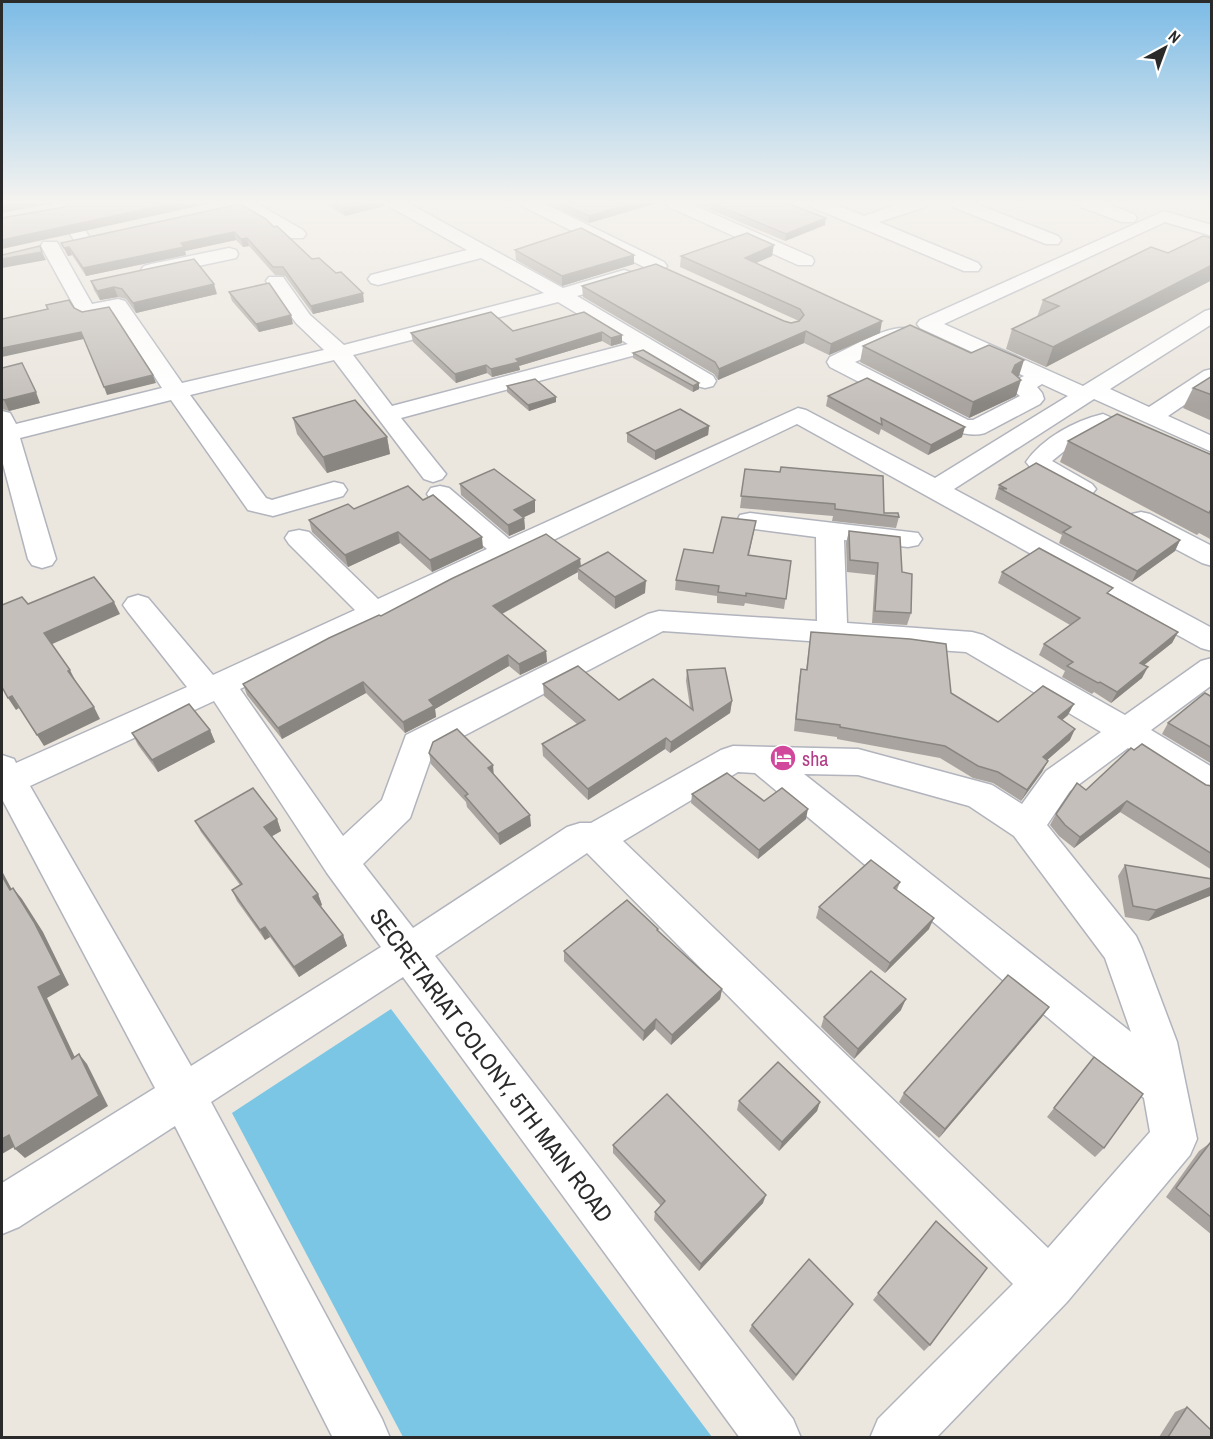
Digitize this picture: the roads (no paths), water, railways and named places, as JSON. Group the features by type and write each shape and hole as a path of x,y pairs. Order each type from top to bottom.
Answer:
{"street":[{"path":"59,270 73,286 86,311 118,305 257,504 273,507 334,490"},
{"path":"129,275 152,270"},
{"path":"378,279 412,270"},
{"path":"516,270 705,381"},
{"path":"42,559 3,429 340,353 561,295 643,270"},
{"path":"667,270 678,275"},
{"path":"905,333 1031,393 1032,399 977,428 971,428 838,362 1045,270"},
{"path":"276,281 303,319 340,353 437,484 506,551"},
{"path":"73,286 95,282"},
{"path":"936,489 1212,315"},
{"path":"927,324 1041,375 1128,407 1155,413 1212,434"},
{"path":"386,415 646,346"},
{"path":"1020,387 1041,375"},
{"path":"1155,413 1212,376"},
{"path":"1128,407 1062,443 1043,455 1039,462 1045,469 1212,557"},
{"path":"1155,413 1212,445"},
{"path":"363,1437 183,1095 4,778 214,688 798,415 1212,642"},
{"path":"1104,421 1212,472"},
{"path":"750,521 908,539"},
{"path":"830,531 832,633"},
{"path":"299,538 375,613"},
{"name":"SECRETARIAT COLONY, 5TH MAIN ROAD","path":"138,605 214,688 407,953 774,1437"},
{"path":"340,862 397,808 418,744 660,621 972,642 1128,732 1212,784"},
{"path":"1027,826 1058,781 1212,669"},
{"path":"2,1210 407,953 580,838 596,838 733,759 858,762 980,795 1027,826 1122,949 1156,1042 1174,1139 1049,1284 897,1437"},
{"path":"763,759 1165,1087"},
{"path":"596,838 1049,1284"}],"water":[{"path":"391,1009 712,1437 403,1437 232,1113"}],"place":[{"name":"sha","path":"783,758"}]}
